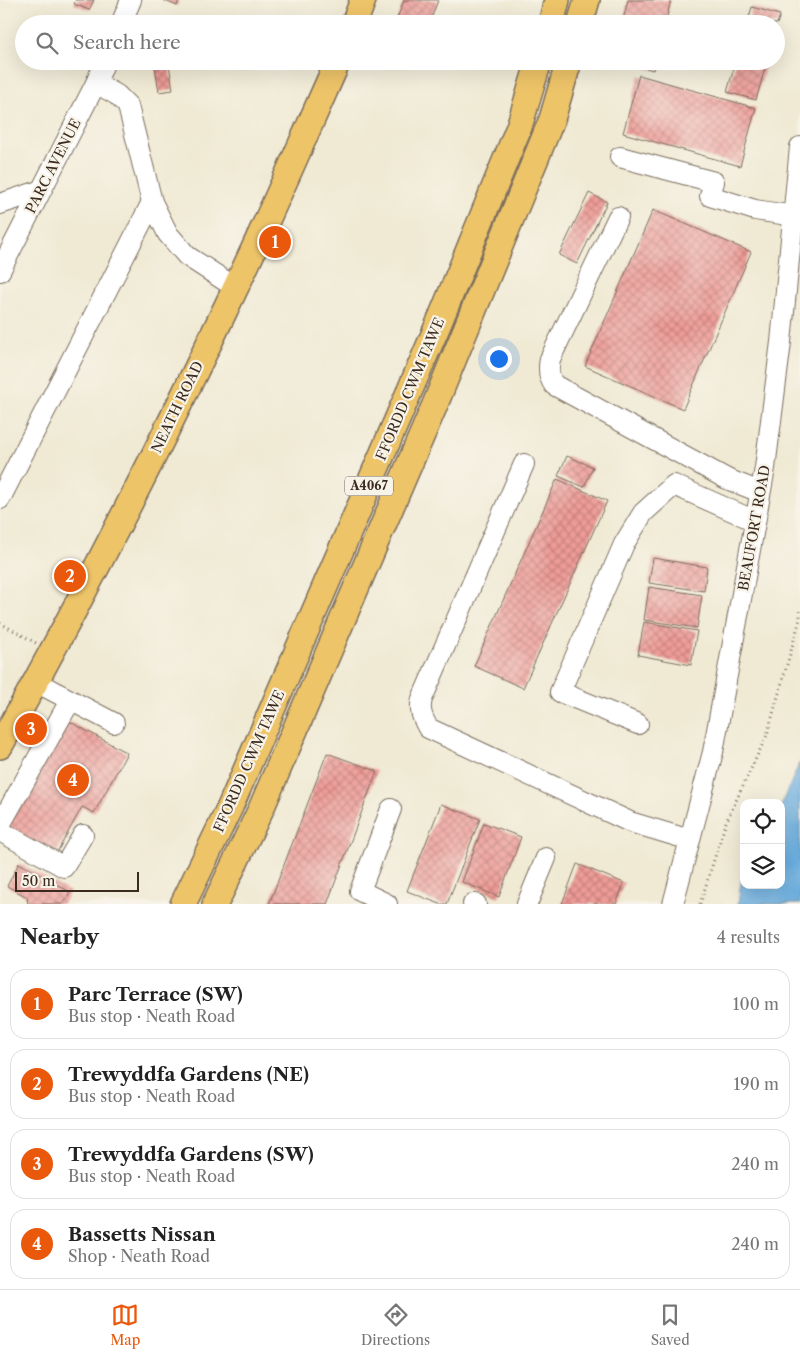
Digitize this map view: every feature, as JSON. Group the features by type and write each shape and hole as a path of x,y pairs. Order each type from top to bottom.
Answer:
{"main road":[{"path":"357,15 363,0"},
{"path":"553,15 557,0"},
{"path":"583,15 587,0"},
{"name":"NEATH ROAD","path":"0,746 36,682 149,464 236,288 334,70"},
{"name":"FFORDD CWM TAWE","path":"183,904 230,807 438,325 518,127 536,70"},
{"name":"FFORDD CWM TAWE","path":"215,904 261,809 434,407 552,119 567,70"}],"street":[{"path":"125,15 131,0"},
{"name":"PARC AVENUE","path":"0,271 101,70"},
{"path":"96,83 117,95 128,106 152,202 168,234 187,256 236,288"},
{"name":"BEAUFORT ROAD","path":"673,904 713,752 760,492 781,342 800,147"},
{"path":"620,157 714,182 710,196 755,210 794,216"},
{"path":"0,204 40,191"},
{"path":"0,498 152,202"},
{"path":"618,217 550,359 548,369 550,379 554,385 727,479 760,492"},
{"path":"524,464 422,699 420,708 422,717 428,728 630,822 690,840"},
{"path":"638,724 560,692 624,544 643,513 674,485 755,521"},
{"path":"36,682 114,723"},
{"path":"0,825 70,701"},
{"path":"386,904 357,898 391,809"},
{"path":"0,831 64,867 83,835"},
{"path":"527,904 546,858"}],"path":[{"path":"700,904 726,822 767,735 800,619 800,611"},
{"path":"0,623 52,651"}],"water":[{"path":"800,762 800,904 738,904 740,889 785,889 784,799"}],"building":[{"path":"76,0 94,0 89,10 74,4"},
{"path":"163,0 179,0 177,6"},
{"path":"404,0 438,0 432,15 398,15"},
{"path":"628,0 671,0 667,15 624,15"},
{"path":"752,7 780,15 750,15"},
{"path":"156,70 170,70 173,90 159,92"},
{"path":"733,70 764,70 756,100 727,92"},
{"path":"639,75 756,108 740,166 623,133"},
{"path":"589,193 607,202 577,264 559,255"},
{"path":"653,210 751,252 683,409 585,366"},
{"path":"567,456 593,467 584,487 558,476"},
{"path":"557,479 607,501 523,688 474,666"},
{"path":"653,558 707,567 704,591 649,583"},
{"path":"649,587 702,595 697,628 644,620"},
{"path":"644,622 697,631 691,665 638,655"},
{"path":"67,720 127,753 94,813 82,807 56,854 7,827"},
{"path":"327,753 377,771 327,904 269,904"},
{"path":"441,804 480,819 447,904 440,904 407,891"},
{"path":"484,823 521,837 499,897 462,882"},
{"path":"19,863 70,892 63,904 28,904 27,897 7,886"},
{"path":"577,864 624,883 616,904 562,904"}],"place":[{"name":"Parc Terrace (SW)","path":"275,242"},
{"name":"Trewyddfa Gardens (NE)","path":"70,576"},
{"name":"Trewyddfa Gardens (SW)","path":"31,729"},
{"name":"Bassetts Nissan","path":"73,780"}]}
